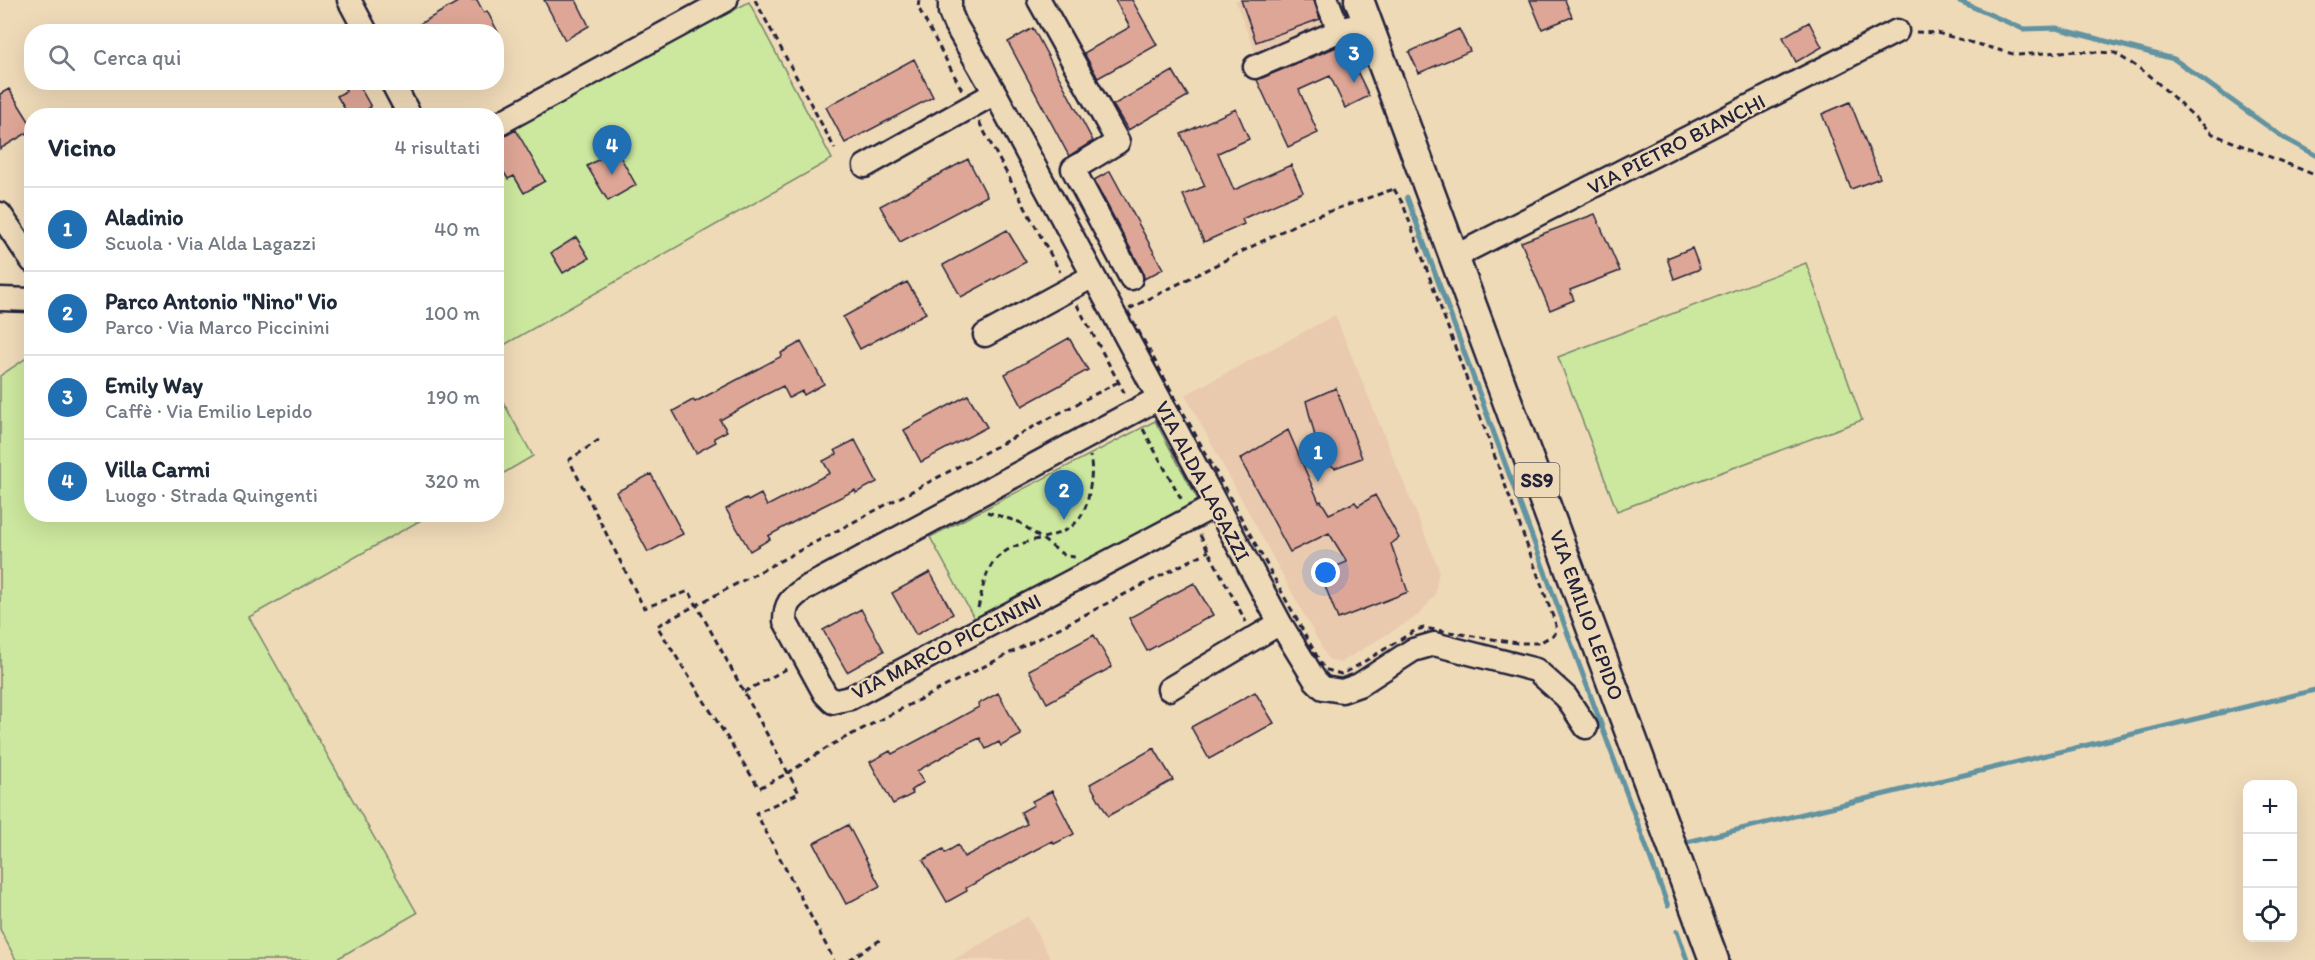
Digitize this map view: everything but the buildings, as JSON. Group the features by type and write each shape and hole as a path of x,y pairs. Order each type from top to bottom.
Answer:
{"main road":[{"name":"VIA EMILIO LEPIDO","path":"1363,11 1714,960"}],"street":[{"path":"349,0 362,24"},
{"path":"504,121 726,0"},
{"name":"VIA ALDA LAGAZZI","path":"950,0 950,12 955,24 995,93 1280,623 1315,680 1323,688 1342,691 1359,686 1413,650 1434,644 1536,670 1566,697 1586,728"},
{"path":"1039,0 1118,142 1072,169 1131,278"},
{"path":"1327,0 1339,31"},
{"path":"1255,67 1339,31 1363,11"},
{"name":"VIA PIETRO BIANCHI","path":"1454,257 1897,31"},
{"path":"397,90 406,108"},
{"path":"865,166 995,93"},
{"path":"0,214 24,249"},
{"path":"985,335 1093,276"},
{"path":"0,299 24,300"},
{"name":"VIA MARCO PICCININI","path":"1159,398 790,599 785,609 785,621 825,694 833,702 850,698 1216,505"},
{"path":"1169,688 1280,623"}],"path":[{"path":"755,0 836,149"},
{"path":"919,0 918,7 1255,639"},
{"path":"1897,31 1937,33 2017,55 2073,51 2115,53 2148,74 2213,134 2315,175"},
{"path":"1394,189 1403,204 1432,282 1556,625 1554,634 1539,643 1517,643 1424,628 1416,630 1341,674 1324,669 1127,310 1305,220 1394,189"},
{"path":"1118,382 657,626 759,788 788,773 833,744 1209,551"},
{"path":"979,630 977,610 985,580 997,557 1020,544 1042,539 1071,528 1086,509 1092,468 1087,437"},
{"path":"599,440 569,460 644,608 689,591 799,793 756,813 834,960"},
{"path":"959,506 1019,522 1065,556 1109,562"},
{"path":"744,692 806,659"},
{"path":"849,960 880,940"}],"shaded area":[{"path":"1235,0 1324,0 1336,31 1258,60"},
{"path":"1335,315 1439,569 1435,595 1419,615 1340,663 1328,659 1185,395"},
{"path":"1028,916 1051,960 953,960"}],"green space":[{"path":"749,2 832,159 504,345 504,132"},
{"path":"1806,263 1862,420 1617,511 1558,357"},
{"path":"24,360 24,522 418,522 249,617 417,913 335,960 16,960 0,929 0,376"},
{"path":"504,404 533,456 504,473"},
{"path":"1155,421 1199,502 975,620 930,537"}],"waterway":[{"path":"1957,0 2023,29 2056,28 2174,59 2284,138 2315,155"},
{"path":"1407,197 1668,906"},
{"path":"1687,842 2315,690"},
{"path":"1677,931 1687,960"}],"place":[{"name":"Emily Way","path":"1354,83"},
{"name":"Villa Carmi","path":"612,175"},
{"name":"Aladinio","path":"1318,482"},
{"name":"Parco Antonio \"Nino\" Vio","path":"1064,520"}]}
